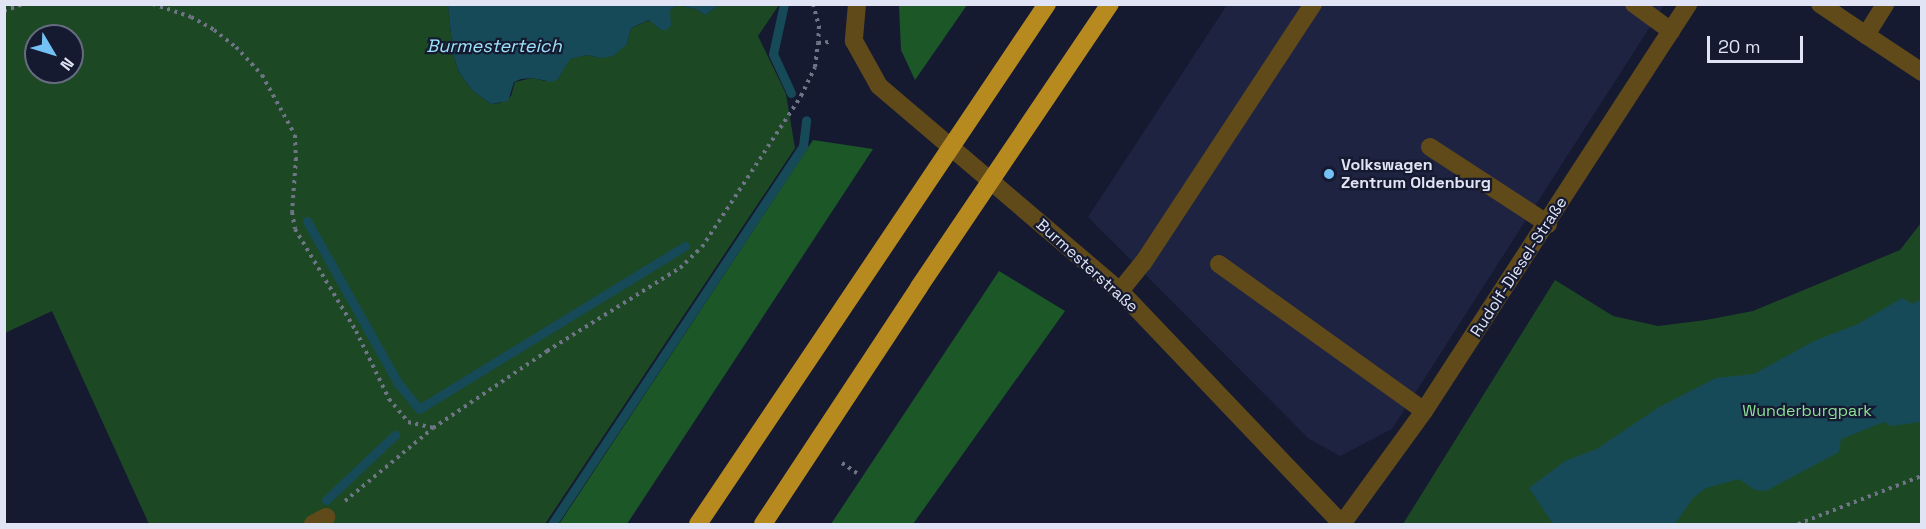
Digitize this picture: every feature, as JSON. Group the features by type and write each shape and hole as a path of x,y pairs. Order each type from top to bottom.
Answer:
{"highway":[{"path":"698,525 1047,4"},
{"path":"763,525 919,287 1110,4"}],"street":[{"path":"854,41 857,4"},
{"path":"1120,291 1143,263 1313,4"},
{"path":"1634,4 1671,31"},
{"name":"Rudolf-Diesel-Straße","path":"1342,525 1424,411 1548,224 1688,4"},
{"path":"1820,4 1922,72"},
{"path":"1866,35 1885,4"},
{"name":"Burmesterstraße","path":"854,41 879,86 1120,291 1342,525"},
{"path":"1431,147 1548,224"},
{"path":"1219,264 1424,411"}],"path":[{"path":"4,11 23,4"},
{"path":"153,4 190,17 214,30 236,47 262,75 295,135 296,158 292,212 295,229 356,331 389,399 408,422 433,428"},
{"path":"320,521 433,428 547,351 680,268 702,247 801,96 815,67 819,26 813,4"},
{"path":"818,43 854,41"},
{"path":"842,463 857,473"},
{"path":"1798,525 1922,476"}],"shaded area":[{"path":"1227,5 1664,5 1392,429 1340,456 1309,439 1088,217"}],"green space":[{"path":"4,5 448,5 453,54 459,72 472,90 491,104 500,103 511,96 515,82 532,78 545,81 558,79 569,59 587,55 600,58 627,44 631,28 650,20 661,30 670,10 677,5 696,9 705,15 719,5 779,5 758,36 786,94 795,148 545,524 331,524 326,517 313,524 149,524 52,311 5,333"},
{"path":"899,5 967,5 915,80 901,50"},
{"path":"813,140 873,149 627,524 559,524"},
{"name":"Wunderburgpark","path":"1921,223 1921,524 1403,524 1555,280 1613,316 1658,326 1706,320 1753,311 1900,250"},
{"path":"999,271 1065,311 913,524 831,524"}],"water":[{"name":"Burmesterteich","path":"448,4 677,5 670,10 671,25 667,30 661,30 649,20 631,28 627,44 613,56 600,58 587,55 570,59 558,79 552,82 532,78 521,79 514,82 508,101 491,104 472,90 459,72 453,54"},
{"path":"719,4 705,15 696,9 677,5"},
{"path":"1902,298 1913,304 1921,299 1920,422 1891,426 1884,422 1841,439 1839,452 1766,491 1755,490 1739,479 1706,488 1693,498 1675,524 1553,524 1529,488 1565,461 1597,449 1659,407 1716,378 1754,374 1814,341 1858,324"}],"waterway":[{"path":"784,4 773,54 791,93"},
{"path":"552,524 803,146 806,120"},
{"path":"307,221 398,383 419,409 685,246"},
{"path":"326,500 395,435"}],"place":[{"name":"Volkswagen Zentrum Oldenburg","path":"1329,174"}]}
